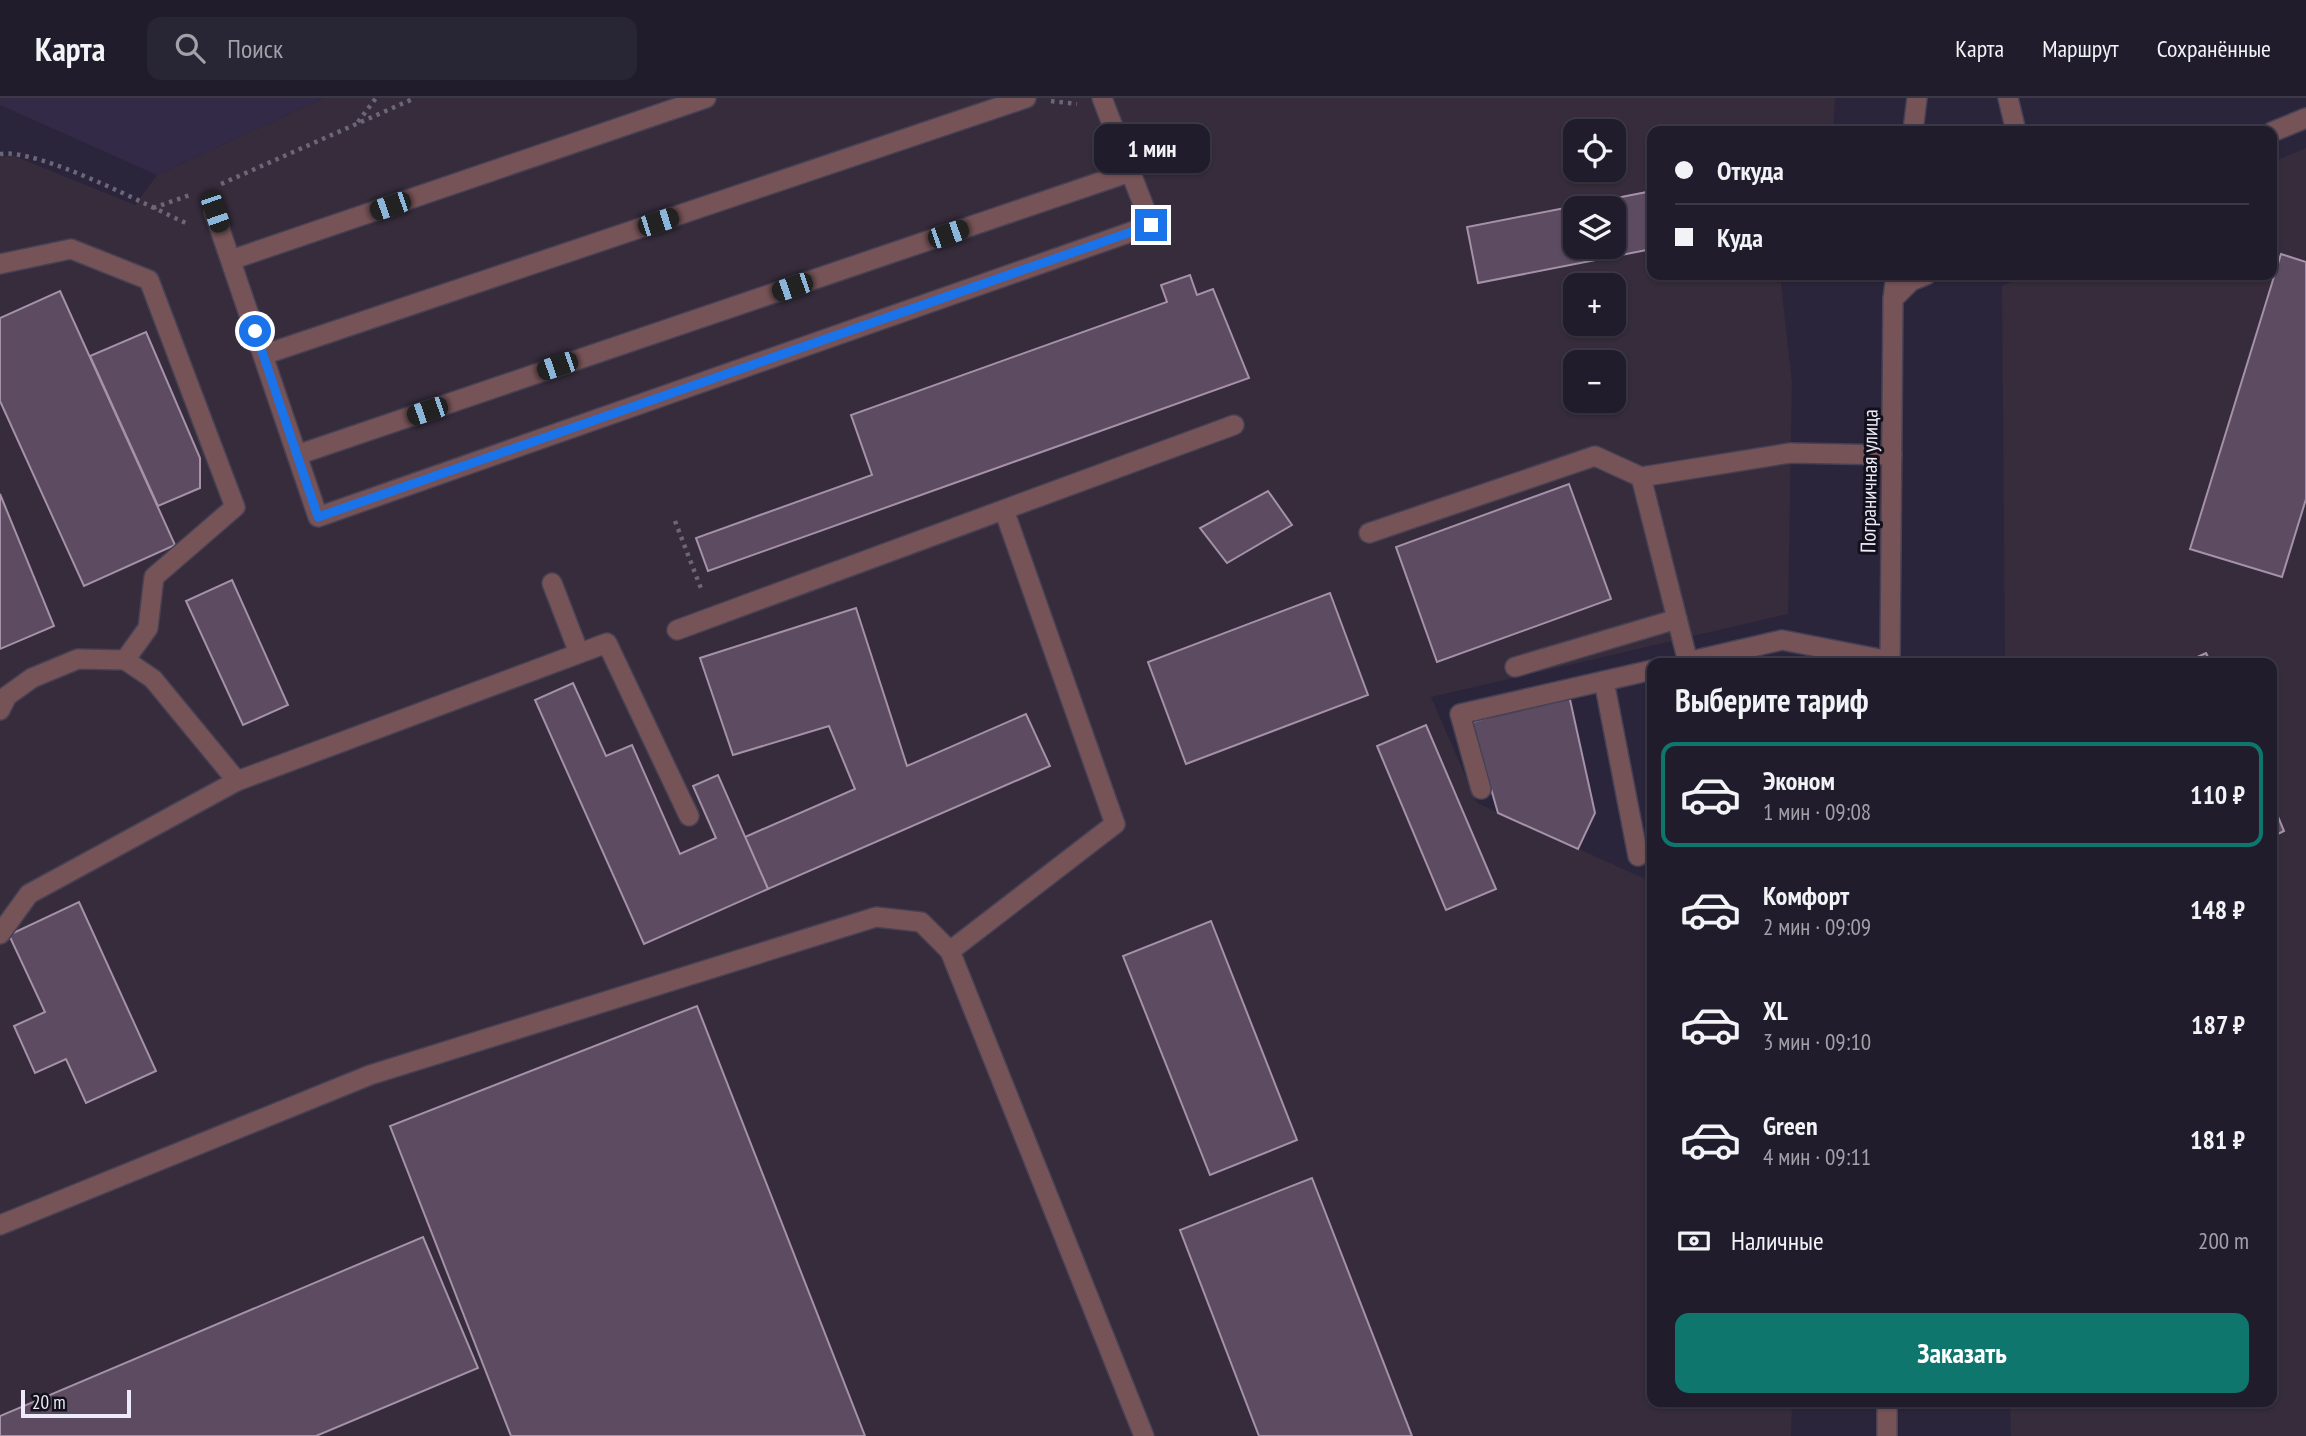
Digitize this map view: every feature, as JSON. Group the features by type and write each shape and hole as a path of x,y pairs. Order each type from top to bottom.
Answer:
{"street":[{"path":"231,260 706,98"},
{"path":"1914,126 1917,98"},
{"path":"2008,98 2015,126"},
{"path":"263,355 1034,99"},
{"path":"215,212 318,517 1151,225 1103,103"},
{"path":"2277,130 2306,118"},
{"path":"297,455 1130,172"},
{"path":"0,264 71,249 149,280 235,507 154,577 148,628 125,660"},
{"name":"Пограничная улица","path":"1890,658 1893,299 1895,280"},
{"path":"1893,299 1914,280"},
{"path":"677,630 1234,425"},
{"path":"1370,533 1595,456 1642,477 1790,453 1892,454"},
{"path":"1642,477 1684,658"},
{"path":"950,951 1115,824 1004,510"},
{"path":"552,583 579,653"},
{"path":"1514,667 1677,619"},
{"path":"1706,658 1782,640 1870,658"},
{"path":"0,934 29,894 237,781 607,643 689,816"},
{"path":"0,710 7,696 32,678 78,659 125,660 153,679 237,781"},
{"path":"1481,789 1460,714 1647,671"},
{"path":"1604,681 1639,856"},
{"path":"0,1224 370,1074 876,916 921,922 950,951 1144,1436"},
{"path":"1887,1407 1887,1436"}],"path":[{"path":"357,124 376,98"},
{"path":"210,188 415,98"},
{"path":"1034,99 1103,103"},
{"path":"0,154 13,152 53,164 224,240"},
{"path":"215,212 221,184"},
{"path":"153,208 198,192"},
{"path":"675,521 712,618"}],"shaded area":[{"path":"0,98 324,98 157,175 0,105"},
{"path":"324,98 1835,98 1833,126 1647,126 1647,280 1781,280 1792,382 1788,614 1431,697 1477,803 1647,880 1647,1407 1792,1407 1791,1436 0,1436 0,157 12,155 135,205 157,175"},
{"path":"2306,148 2306,1436 2011,1436 2010,1407 2277,1407 2277,658 2005,658 2002,286 2016,280 2277,280 2277,160"}],"building":[{"path":"1647,192 1647,250 1626,254 1626,196"},
{"path":"1563,208 1563,259 1601,259 1478,283 1467,227"},
{"path":"2281,254 2306,262 2306,499 2282,577 2190,549 2273,280 2277,280"},
{"path":"1190,275 1197,295 1213,289 1249,378 708,571 696,538 872,475 851,415 1167,302 1161,285"},
{"path":"60,291 175,545 84,586 0,401 0,318"},
{"path":"146,332 200,458 200,488 158,506 90,356"},
{"path":"1569,484 1611,599 1437,662 1396,547"},
{"path":"1268,491 1292,525 1227,563 1200,528"},
{"path":"0,494 54,626 0,649"},
{"path":"232,580 288,705 243,725 186,601"},
{"path":"1330,593 1368,695 1186,764 1148,662"},
{"path":"856,608 907,766 1026,714 1050,766 768,889 745,837 855,789 829,726 733,755 700,658"},
{"path":"2206,653 2208,658 2195,658"},
{"path":"573,683 606,756 632,745 680,854 716,838 693,786 718,775 768,889 644,944 535,700"},
{"path":"1569,695 1595,813 1578,849 1498,813 1472,722"},
{"path":"1426,725 1496,889 1446,910 1377,746"},
{"path":"2277,814 2284,831 2277,834"},
{"path":"79,902 156,1071 86,1103 66,1059 35,1073 14,1026 45,1012 9,935"},
{"path":"1211,921 1297,1140 1210,1175 1123,956"},
{"path":"697,1006 865,1436 511,1436 390,1126"},
{"path":"1312,1178 1412,1436 1259,1436 1180,1230"},
{"path":"423,1237 478,1368 316,1436 0,1436 0,1416"}],"route":[{"path":"255,331 318,517 1151,225"}]}
